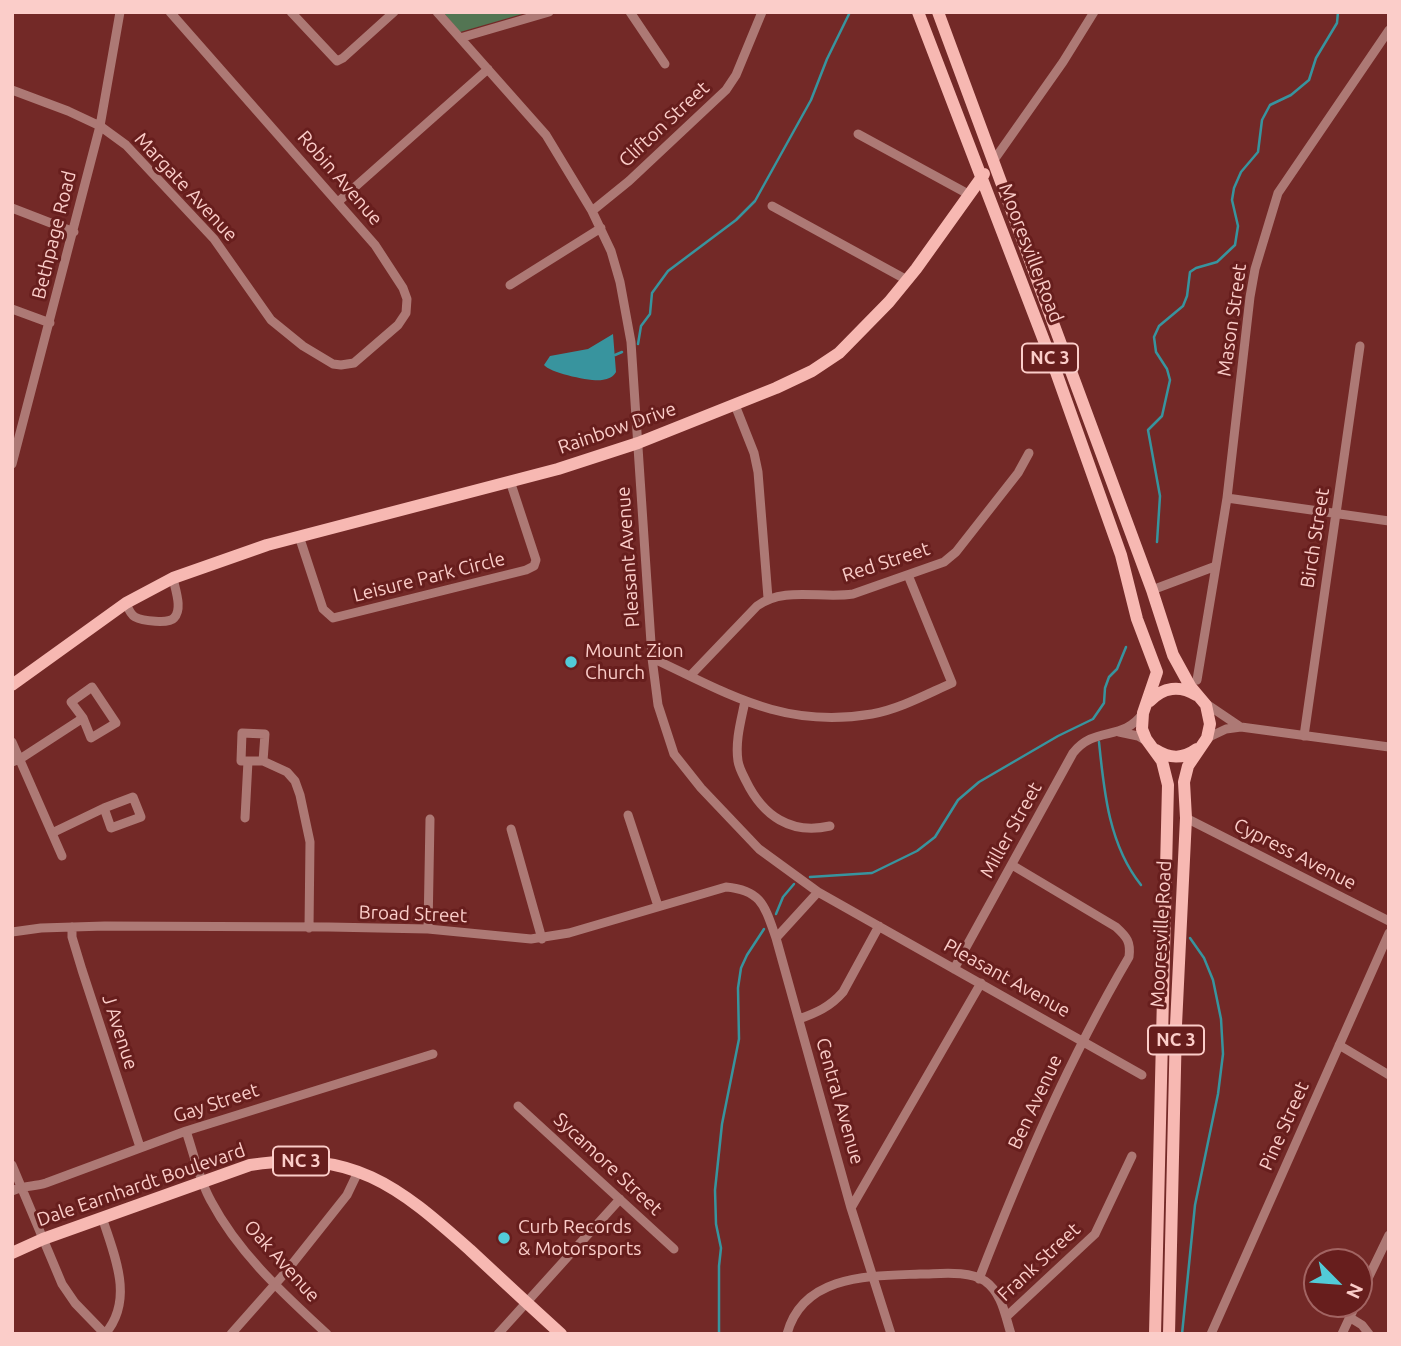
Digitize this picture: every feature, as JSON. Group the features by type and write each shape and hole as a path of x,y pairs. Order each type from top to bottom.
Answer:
{"main road":[{"name":"Mooresville Road","path":"918,12 1076,426 1121,555 1140,630 1156,668 1156,679 1144,711 1142,729 1168,778 1154,1334"},
{"name":"Mooresville Road","path":"939,12 1152,590 1173,655 1190,686 1201,699 1210,719 1207,738 1198,749 1184,778 1186,818 1176,1025 1170,1334"},
{"name":"Rainbow Drive","path":"12,685 126,603 173,578 267,545 558,469 638,443 812,371 839,353 889,302 994,160"},
{"path":"1144,711 1155,695 1170,689 1186,690 1201,699"},
{"path":"1152,746 1164,755 1179,757 1198,749"},
{"name":"Dale Earnhardt Boulevard","path":"12,1253 43,1238 250,1165 275,1161 317,1162 358,1172 395,1188 414,1201 561,1334"}],"street":[{"name":"Bethpage Road","path":"12,464 17,427 50,323 100,126 120,12"},
{"name":"Robin Avenue","path":"170,12 338,202 390,265 403,288 407,307 398,325 369,353 354,363 341,365"},
{"path":"291,12 337,61 343,58 382,16 394,12"},
{"name":"Pleasant Avenue","path":"437,12 546,135 601,228 617,270 629,329 652,658 658,705 674,754 701,788 759,849 818,892 1142,1074"},
{"path":"460,38 549,12"},
{"path":"630,12 665,64"},
{"name":"Clifton Street","path":"592,211 629,181 726,90 736,75 762,12"},
{"name":"Rainbow Drive","path":"994,160 1059,69 1094,12"},
{"name":"Mason Street","path":"1197,680 1227,498 1255,269 1278,193 1386,41 1389,30"},
{"path":"338,202 488,69"},
{"name":"Margate Avenue","path":"12,90 100,126 136,154 222,249 271,320 322,358 341,365"},
{"path":"858,134 970,195"},
{"path":"772,206 907,280"},
{"path":"12,208 74,232"},
{"path":"510,285 601,228"},
{"path":"12,309 50,323"},
{"name":"Birch Street","path":"1304,736 1360,346"},
{"path":"690,676 757,606 768,598 758,472 747,430 735,405"},
{"name":"Red Street","path":"768,598 779,595 841,596 944,562 956,552 1018,473 1029,453"},
{"name":"Leisure Park Circle","path":"299,536 323,609 333,618 526,570 534,566 536,560 510,481"},
{"path":"1227,498 1389,522"},
{"path":"1152,590 1216,566"},
{"path":"652,658 745,701 796,716 872,714 898,706 953,683 908,575"},
{"path":"126,603 130,612 138,619 168,621 175,618 178,609 173,578"},
{"path":"92,687 116,723 91,738 83,718 71,702 92,687"},
{"path":"1201,699 1241,727"},
{"path":"745,701 737,741 738,764 752,792 772,816 792,826 812,830 830,826"},
{"name":"Miller Street","path":"954,969 1076,749 1092,736 1117,732 1132,726 1144,711"},
{"path":"15,758 83,718"},
{"path":"1207,738 1226,729 1241,727 1389,747"},
{"path":"1117,732 1138,736 1152,746"},
{"path":"263,761 265,734 242,733 241,761 263,761 287,772 295,781 300,795 310,842 309,928"},
{"path":"12,741 15,758 62,856"},
{"path":"245,818 248,761"},
{"path":"52,832 104,808"},
{"path":"628,815 658,906"},
{"name":"Cypress Avenue","path":"1186,818 1389,921"},
{"path":"428,929 430,819"},
{"path":"511,829 542,939"},
{"name":"Ben Avenue","path":"979,1279 1018,1179 1083,1041 1129,957 1130,945 1127,937 1116,927 1012,865"},
{"name":"Broad Street","path":"12,932 72,927 428,929 542,939 719,888 737,888 749,891 759,899 766,909 775,938"},
{"path":"775,938 818,892"},
{"path":"799,1019 819,1012 843,992 878,926"},
{"name":"J Avenue","path":"72,927 72,937 82,970 140,1147"},
{"name":"Pine Street","path":"1211,1334 1389,933"},
{"name":"Central Avenue","path":"775,938 851,1208 891,1334"},
{"path":"851,1208 981,983"},
{"path":"1339,1045 1389,1075"},
{"name":"Gay Street","path":"17,1188 35,1187 186,1131 433,1054"},
{"name":"Sycamore Street","path":"518,1106 674,1249"},
{"name":"Oak Avenue","path":"186,1131 210,1200 241,1247 327,1334"},
{"name":"Frank Street","path":"1006,1317 1095,1234 1132,1156"},
{"path":"12,1165 17,1188 43,1238 62,1284 75,1303 105,1334 119,1311 122,1293 102,1217"},
{"path":"231,1334 347,1195 358,1172"},
{"path":"498,1334 620,1199"},
{"path":"1373,1268 1389,1234"},
{"path":"787,1334 796,1314 814,1295 830,1286 872,1276 943,1274 986,1282 997,1294 1011,1334"},
{"path":"1342,1334 1349,1318 1362,1325 1369,1334"}],"green space":[{"path":"443,12 529,12 460,32"}],"water":[{"path":"613,334 616,372 609,378 581,378 562,374 544,365 550,356 588,349"}],"waterway":[{"path":"638,344 641,326 650,314 652,293 668,271 736,220 755,201 811,100 850,12"},
{"path":"1157,542 1160,496 1148,430 1162,416 1170,380 1167,369 1156,352 1154,337 1159,326 1183,306 1190,272 1217,262 1235,245 1238,226 1232,200 1234,188 1241,172 1258,152 1262,120 1270,105 1291,95 1309,80 1316,58 1337,23 1338,12"},
{"path":"615,355 622,352"},
{"path":"810,877 872,873 917,851 935,837 958,800 979,782 1093,719 1104,703 1109,677 1117,669 1126,647"},
{"path":"1099,742 1106,799 1115,835 1130,869 1141,885"},
{"path":"776,914 783,897 794,884"},
{"path":"719,1334 721,1248 716,1224 715,1190 722,1124 739,1039 738,988 741,968 764,929"},
{"path":"1182,1334 1195,1205 1218,1094 1223,1054 1221,1019 1213,980 1204,958 1190,938"}],"place":[{"name":"Mount Zion Church","path":"571,662"},
{"name":"Curb Records & Motorsports","path":"504,1238"}]}
